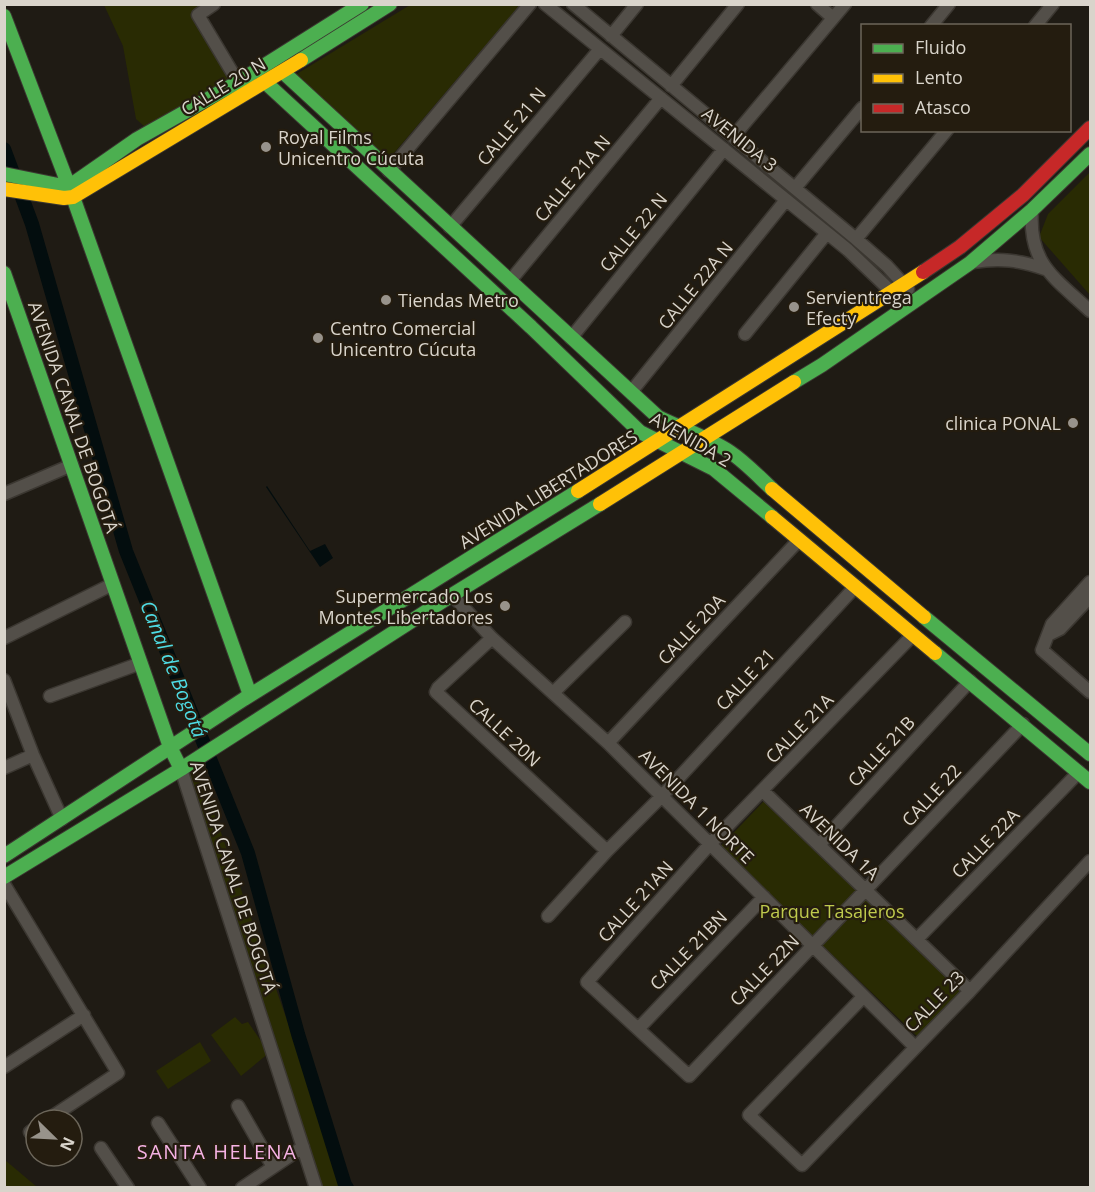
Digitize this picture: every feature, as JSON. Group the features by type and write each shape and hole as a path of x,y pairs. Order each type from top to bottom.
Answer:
{"main road":[{"name":"CALLE 20 N","path":"66,192 137,139 238,82 362,4"},
{"name":"CALLE 20 N","path":"66,192 265,82 390,4"},
{"path":"4,16 247,697"},
{"name":"AVENIDA 2","path":"282,72 658,417 706,438 732,453 808,521 1090,754"},
{"name":"AVENIDA 2","path":"265,82 531,327 640,432 714,469 1090,782"},
{"name":"AVENIDA LIBERTADORES","path":"4,856 61,815 247,697 898,289 960,247 1023,195 1090,128"},
{"path":"4,877 822,365 969,263 1032,210 1090,154"},
{"path":"4,174 66,192"},
{"path":"4,189 66,192"},
{"name":"AVENIDA CANAL DE BOGOTÁ","path":"6,281 141,663 184,766"}],"street":[{"path":"214,4 198,15 238,82"},
{"path":"389,171 530,4"},
{"name":"AVENIDA 3","path":"545,4 878,277 919,299"},
{"name":"AVENIDA 3","path":"573,4 887,266 906,308"},
{"path":"611,36 637,4"},
{"path":"671,86 738,4"},
{"path":"817,4 833,18"},
{"path":"733,137 845,4"},
{"path":"934,24 949,4"},
{"path":"1037,24 1053,4"},
{"name":"CALLE 21 N","path":"450,226 600,49"},
{"name":"CALLE 21A N","path":"510,281 661,98"},
{"path":"795,188 861,109"},
{"path":"856,239 945,132"},
{"name":"CALLE 22 N","path":"571,338 724,149"},
{"name":"CALLE 22A N","path":"631,392 786,200"},
{"path":"1032,210 1030,231 1035,251 1045,268 1090,311"},
{"path":"745,334 827,233"},
{"path":"969,263 995,259 1021,261 1045,268"},
{"path":"4,494 72,465"},
{"name":"CALLE 20A","path":"608,743 800,540"},
{"path":"1090,582 1052,624 1042,650 1090,692"},
{"path":"4,638 113,584"},
{"name":"CALLE 21","path":"548,916 856,586"},
{"name":"AVENIDA 1 NORTE","path":"452,595 492,638 608,743 915,1047"},
{"path":"1048,635 1060,629 1090,597"},
{"path":"553,693 625,622"},
{"name":"CALLE 21A","path":"710,844 913,635"},
{"name":"CALLE 20N","path":"492,638 436,692 607,851"},
{"path":"50,696 141,663"},
{"name":"CALLE 21B","path":"819,845 970,681"},
{"path":"4,846 61,815 6,689"},
{"name":"CALLE 22","path":"866,890 1023,724"},
{"path":"4,768 33,755"},
{"name":"AVENIDA CANAL DE BOGOTÁ","path":"184,766 316,1188"},
{"name":"CALLE 22A","path":"917,939 1079,772"},
{"name":"AVENIDA 1A","path":"763,791 970,991"},
{"name":"CALLE 21AN","path":"638,1029 587,982 710,844"},
{"name":"CALLE 23","path":"863,997 749,1115 802,1165 970,991 1090,861"},
{"path":"4,884 118,1073 65,1108"},
{"name":"CALLE 22N","path":"638,1029 689,1076 866,890"},
{"name":"CALLE 21BN","path":"638,1029 764,897"},
{"path":"4,1067 84,1015"},
{"path":"238,1106 273,1167"},
{"path":"158,1123 200,1188"},
{"path":"242,1188 303,1147"},
{"path":"101,1148 128,1188"}],"green space":[{"path":"104,5 205,5 193,13 233,80 145,127 136,119 123,46"},
{"path":"410,5 520,5 388,160 295,75"},
{"path":"1090,172 1090,295 1039,237 1048,214"},
{"path":"188,773 200,773 345,1185 348,1187 322,1187"},
{"name":"Parque Tasajeros","path":"764,801 767,804 769,802 808,843 962,991 918,1037 720,847"},
{"path":"235,1017 242,1024 248,1022 269,1053 241,1076 211,1035"},
{"path":"200,1042 211,1061 168,1089 156,1071"},
{"path":"5,1160 37,1187 5,1187"}],"shaded area":[{"path":"267,486 310,551 325,544 333,558 320,567"}],"waterway":[{"name":"Canal de Bogotá","path":"4,149 32,224 126,551 248,853 298,1034 347,1188"}],"traffic: fast":[{"path":"4,174 68,187 137,139 238,82 362,4"},
{"path":"301,60 390,4"},
{"path":"4,16 73,197 250,695"},
{"path":"283,72 658,417 730,452 772,489"},
{"path":"265,82 531,327 640,432 714,469 772,517"},
{"path":"794,382 970,263 1032,210 1090,154"},
{"path":"4,273 170,747 181,769"},
{"path":"4,856 244,699 578,491"},
{"path":"4,877 181,769 452,595 600,504"},
{"path":"924,617 1090,754"},
{"path":"935,653 1090,782"}],"traffic: slow":[{"path":"4,189 64,198 73,197 301,60"},
{"path":"578,491 923,272"},
{"path":"600,504 794,382"},
{"path":"772,489 924,617"},
{"path":"772,517 935,653"}],"traffic: jam":[{"path":"923,272 960,247 1023,195 1090,128"}],"place":[{"name":"Royal Films Unicentro Cúcuta","path":"266,147"},
{"name":"Tiendas Metro","path":"386,300"},
{"name":"Servientrega Efecty","path":"794,307"},
{"name":"Centro Comercial Unicentro Cúcuta","path":"318,338"},
{"name":"clinica PONAL","path":"1073,423"},
{"name":"Supermercado Los Montes Libertadores","path":"505,606"}],"district":[{"name":"SANTA HELENA","path":"217,1151"}]}
